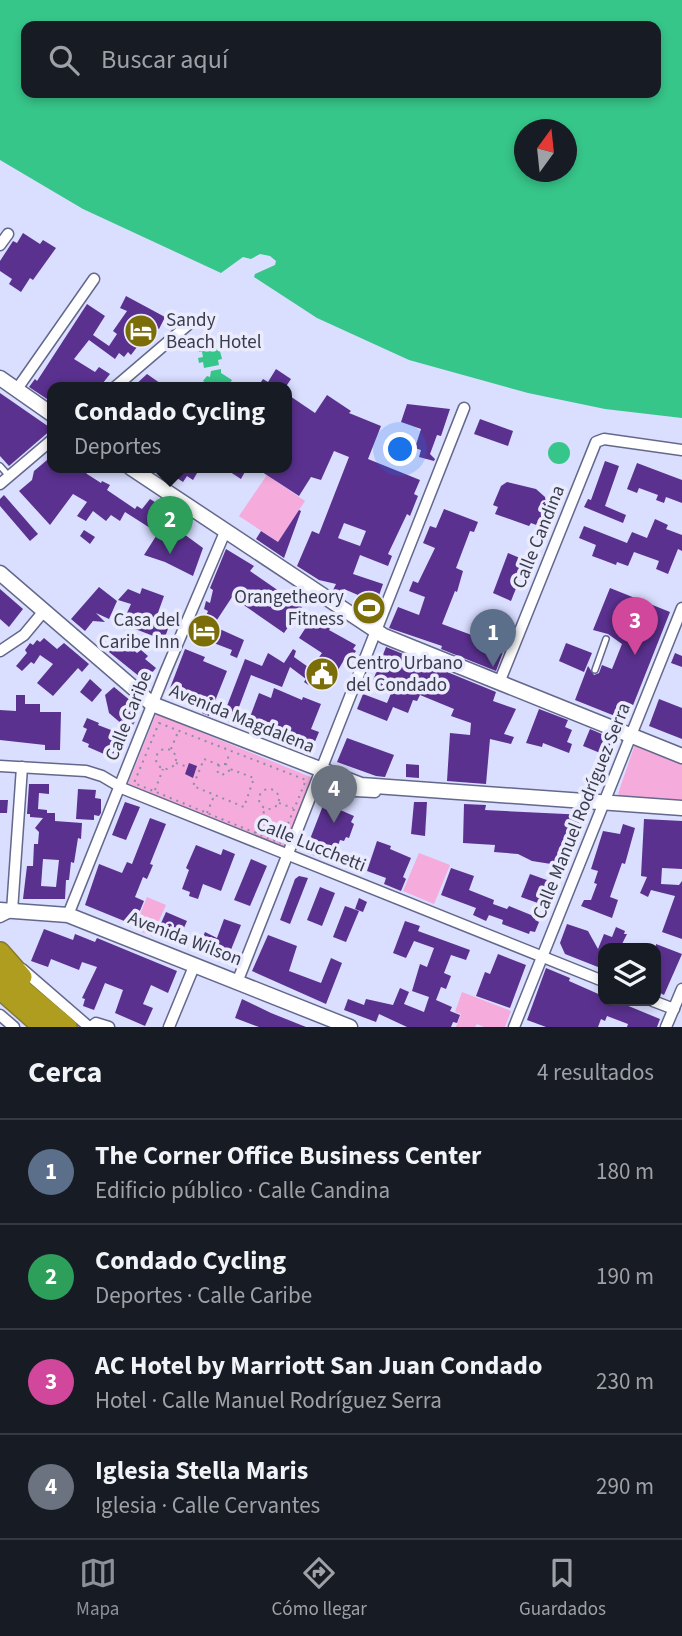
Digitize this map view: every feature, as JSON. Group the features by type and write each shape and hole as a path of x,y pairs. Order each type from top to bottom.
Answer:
{"highway":[{"path":"0,951 56,1024"},
{"path":"0,971 56,1024"},
{"path":"0,989 56,1024"},
{"path":"0,996 15,1026"}],"street":[{"path":"0,245 8,234"},
{"path":"17,389 94,279"},
{"path":"121,382 190,323"},
{"path":"0,378 47,411"},
{"path":"238,980 464,408"},
{"name":"Calle Candina","path":"499,684 596,443 604,439 682,450"},
{"path":"4,480 47,444"},
{"path":"138,473 377,632 499,684 581,710 631,736 682,756"},
{"name":"Calle Caribe","path":"68,915 152,704 225,532"},
{"name":"Avenida Magdalena","path":"0,573 152,704 322,772 361,785 385,788 682,808"},
{"name":"Calle Manuel Rodríguez Serra","path":"517,1026 682,608"},
{"path":"0,651 23,635 44,611"},
{"name":"Calle Lucchetti","path":"0,766 86,771 598,979"},
{"path":"4,913 22,767"},
{"path":"315,789 363,792 385,788"},
{"name":"Avenida Wilson","path":"4,913 68,915 238,980 322,1022 351,1027"},
{"path":"0,951 90,1027 96,1023 109,1027"},
{"path":"169,1027 195,964"},
{"path":"666,1027 682,989"},
{"path":"661,1004 674,1009"},
{"path":"0,1014 15,1026"}],"lane":[{"path":"0,466 4,480"},
{"path":"595,670 606,639"}],"path":[{"path":"159,723 231,751 306,780 280,843 134,783 159,723"},
{"path":"171,750 179,730"},
{"path":"164,749 171,750 176,755 175,762 171,767 164,768 157,762 157,755 164,749"},
{"path":"226,764 231,751"},
{"path":"204,759 219,765 226,764 230,769 254,778 244,807 193,786 204,759"},
{"path":"175,762 188,767"},
{"path":"219,765 218,772 222,775 228,774 230,769"},
{"path":"155,791 164,768"},
{"path":"265,808 259,800 264,790 275,792 278,803"},
{"path":"207,813 214,795"},
{"path":"278,803 294,809"},
{"path":"265,808 271,808 278,803"},
{"path":"256,833 265,808"}],"shaded area":[{"path":"0,0 682,0 682,418 605,409 528,393 409,360 317,318 254,277 255,274 275,265 276,261 270,256 260,254 251,259 243,257 221,273 83,209 0,160"},
{"path":"218,340 219,345 223,344 224,350 220,351 222,359 218,360 219,365 204,368 203,362 199,363 198,358 203,357 202,352 199,352 200,342 204,341 206,347 214,345 214,341"},
{"path":"221,369 221,373 232,380 204,382 207,376 210,377 211,371"},
{"path":"559,442 569,449 570,453 563,463 559,464 549,457 548,453 555,443"},
{"path":"267,475 305,501 278,542 239,516"},
{"path":"156,714 313,778 284,850 127,786"},
{"path":"636,741 682,760 682,800 621,797 618,794"},
{"path":"419,853 450,865 434,904 403,891"},
{"path":"147,897 166,905 152,936 134,929"},
{"path":"462,992 511,1011 505,1027 484,1027 477,1024 475,1027 456,1027 461,1014 455,1012"}],"building":[{"path":"23,233 40,244 43,240 56,248 21,292 9,284 12,279 0,271 0,261 13,241 17,243"},
{"path":"126,296 165,317 159,329 154,326 131,355 128,352 124,357 119,353 115,359 89,340 74,359 95,372 99,367 110,374 104,382 47,382 47,399 29,387 35,379 37,381 87,304 105,316 93,335 109,346 117,334 113,331 127,311 120,308"},
{"path":"276,369 291,379 289,382 268,382"},
{"path":"147,374 158,382 138,382"},
{"path":"0,393 47,426 47,433 9,466 0,456"},
{"path":"327,395 351,411 349,413 381,426 368,459 420,480 414,494 418,496 410,516 407,514 388,554 392,556 388,566 360,555 353,574 383,584 372,615 355,605 358,595 344,589 342,594 333,590 336,584 319,580 297,566 312,531 319,534 349,457 334,451 321,480 311,477 299,496 264,473 292,473 292,397 315,413","holes":["344,523 366,531 360,546 338,538"]},
{"path":"407,404 450,409 441,436 437,435 430,454 434,461 419,457 421,450 415,448 421,429 401,422"},
{"path":"480,419 513,431 508,446 474,434"},
{"path":"47,460 47,473 86,473 101,483 102,481 110,485 107,490 135,509 137,506 142,509 150,499 184,520 177,529 203,548 193,576 144,555 158,533 125,512 120,521 111,515 106,521 93,511 86,521 77,516 87,502 73,494 50,525 19,491 32,480 34,471"},
{"path":"605,461 619,466 605,506 626,515 623,523 584,507 588,499 591,500"},
{"path":"637,463 682,480 682,503 666,497 664,503 656,500 658,495 639,488 637,493 627,489"},
{"path":"170,473 197,473 193,480 187,476 183,482"},
{"path":"232,473 244,473 241,479"},
{"path":"507,482 536,489 545,497 546,504 558,509 551,525 542,520 539,526 531,523 529,526 495,514 498,507 493,505 501,486"},
{"path":"4,495 38,534 30,541 0,506 0,499"},
{"path":"444,509 478,522 474,532 470,531 456,568 463,571 457,592 455,591 442,624 485,640 486,637 506,644 496,671 441,649 442,646 389,628 398,607 419,615 425,597 409,591 413,581 418,583 435,548 423,543 430,526 436,528"},
{"path":"299,510 301,511 284,558 256,539 261,531 278,542"},
{"path":"655,519 668,525 666,529 682,535 682,551 678,549 668,574 656,569 659,561 634,552 628,566 617,562 616,565 592,556 596,545 579,538 584,526 627,543 632,532 647,538"},
{"path":"84,530 95,537 90,544 80,536"},
{"path":"226,549 254,566 250,571 302,607 284,633 232,597 213,626 244,640 237,658 230,655 232,650 198,637 208,611 204,609 206,601 210,603 213,590 210,588"},
{"path":"508,553 527,561 511,601 493,593"},
{"path":"99,587 117,601 109,619 96,613 105,622 93,621 85,631 71,619"},
{"path":"142,588 164,596 155,621 169,626 164,640 122,624 131,604 118,600 128,589 140,594"},
{"path":"610,588 670,612 625,720 575,700 588,666 594,675 599,673 602,665 612,669 622,644 608,634 593,630"},
{"path":"0,589 23,609 9,627 0,619"},
{"path":"316,612 334,623 329,630 356,645 353,649 356,651 348,663 344,660 329,685 320,679 313,688 290,667 282,687 251,675 233,723 222,719 245,659 262,666 268,653 284,663 293,649 296,651 294,657 311,669 322,653 299,638"},
{"path":"44,638 57,649 64,643 89,664 82,672 78,668 53,696 37,683 53,664 40,655 34,664 31,662 22,671 16,666 27,653 25,650 30,643 33,645"},
{"path":"121,638 137,653 141,650 148,656 145,659 156,668 145,681 109,652"},
{"path":"566,643 592,653 584,672 559,661"},
{"path":"386,647 496,692 493,701 516,709 504,734 514,737 511,744 490,739 486,784 447,781 450,733 470,735 471,723 451,716 454,709 420,695 417,701 413,700 408,713 393,707 387,721 357,709 363,694 387,703 392,691 372,683"},
{"path":"185,649 205,657 203,661 227,671 209,716 202,713 203,709 167,696"},
{"path":"675,653 682,656 682,667 671,663"},
{"path":"90,679 102,690 92,702 80,692"},
{"path":"114,687 137,706 138,715 130,731 109,713 105,695"},
{"path":"274,688 302,700 303,697 321,704 311,729 319,732 311,751 247,725 259,693 271,698"},
{"path":"16,695 25,695 25,704 40,704 40,712 61,712 60,750 45,750 45,745 0,740 0,710 16,711"},
{"path":"659,699 682,708 682,739 649,726"},
{"path":"539,709 568,720 565,727 572,730 567,742 572,744 569,753 543,743 542,747 526,743"},
{"path":"87,718 124,735 116,753 104,754 88,747 89,744 82,741 87,729 83,727"},
{"path":"590,729 616,740 610,757 583,746"},
{"path":"347,738 394,755 385,777 337,762"},
{"path":"189,763 197,766 193,778 185,774"},
{"path":"406,764 419,765 419,778 406,777"},
{"path":"29,784 49,784 49,794 39,793 38,809 55,813 55,821 82,823 81,839 78,838 74,863 71,862 69,880 66,880 65,899 23,899 27,866 33,866 34,844 38,844 39,832 35,828 43,818 30,817 30,814 27,814","holes":["43,859 59,860 56,887 41,886"]},
{"path":"78,789 96,790 95,798 101,799 101,813 99,816 94,815 94,820 76,819"},
{"path":"0,800 8,800 7,813 0,813"},
{"path":"125,802 140,807 126,840 112,835"},
{"path":"414,802 427,802 425,836 411,834"},
{"path":"324,803 354,816 349,838 340,840 332,862 305,852"},
{"path":"464,804 486,805 485,810 586,815 564,871 518,854 494,852 495,845 463,843"},
{"path":"150,818 166,824 150,864 153,865 147,879 143,877 135,897 144,901 134,925 85,905 99,864 122,873 127,862 132,864"},
{"path":"644,819 682,821 682,869 662,868 661,884 679,885 682,881 682,939 662,932 675,896 651,890 648,897 640,893 647,877 641,876"},
{"path":"623,824 635,828 625,864 622,863 610,897 618,900 612,918 581,906 584,900 591,900 597,884 594,883 598,871 591,869 603,831 620,834"},
{"path":"377,841 411,858 403,877 406,879 401,891 384,884 386,878 367,871"},
{"path":"196,845 221,855 223,849 235,854 221,891 203,884 198,899 189,896 190,892 182,889 189,870 186,868"},
{"path":"251,859 267,866 250,906 234,900"},
{"path":"451,868 474,876 469,890 494,900 493,904 507,909 509,906 536,917 535,920 539,922 535,932 530,931 529,934 502,924 503,920 489,915 486,921 473,915 476,908 441,895"},
{"path":"530,874 558,884 549,907 521,897"},
{"path":"299,876 308,878 290,924 280,920 295,879"},
{"path":"320,887 335,893 322,926 307,920"},
{"path":"359,898 367,902 363,912 355,909"},
{"path":"345,906 359,911 346,942 333,937"},
{"path":"166,912 187,921 179,939 158,930"},
{"path":"224,919 241,925 226,962 209,954 213,943 202,939 205,932 217,938"},
{"path":"405,921 420,926 418,931 470,950 466,960 451,955 444,973 451,976 446,989 441,987 436,1000 452,1007 450,1011 460,1015 457,1023 453,1022 451,1027 407,1027 379,1014 376,1022 344,1010 348,999 364,1005 366,999 393,1005 400,988 409,992 404,1004 424,1012 429,997 412,991 420,964 427,967 434,948 414,941 406,958 393,953"},
{"path":"567,924 588,931 598,949 598,967 565,954 560,943"},
{"path":"616,927 627,934 622,943 600,943 604,934 612,937"},
{"path":"44,929 73,940 75,934 95,942 97,938 177,971 168,993 151,985 143,1004 153,1008 145,1026 115,1013 123,990 105,983 94,1010 83,1006 85,999 82,998 97,967 82,962 79,970 51,959 48,967 31,961"},
{"path":"268,935 297,946 289,971 321,983 331,958 342,963 326,1004 252,971"},
{"path":"661,946 682,954 664,995 661,994"},
{"path":"498,954 526,965 510,1008 476,996 485,972 490,974"},
{"path":"546,968 598,994 598,1006 628,1006 660,1019 657,1027 627,1027 628,1024 607,1016 605,1021 601,1019 598,1027 546,1027 527,1020"},
{"path":"242,999 306,1027 259,1027 235,1018"}],"place":[{"name":"Sandy Beach Hotel","path":"141,331"},
{"name":"Condado Cycling","path":"170,554"},
{"name":"Orangetheory Fitness","path":"369,608"},
{"name":"Casa del Caribe Inn","path":"204,631"},
{"name":"AC Hotel by Marriott San Juan Condado","path":"635,655"},
{"name":"The Corner Office Business Center","path":"493,667"},
{"name":"Centro Urbano del Condado","path":"322,674"},
{"name":"Iglesia Stella Maris","path":"334,823"}]}
